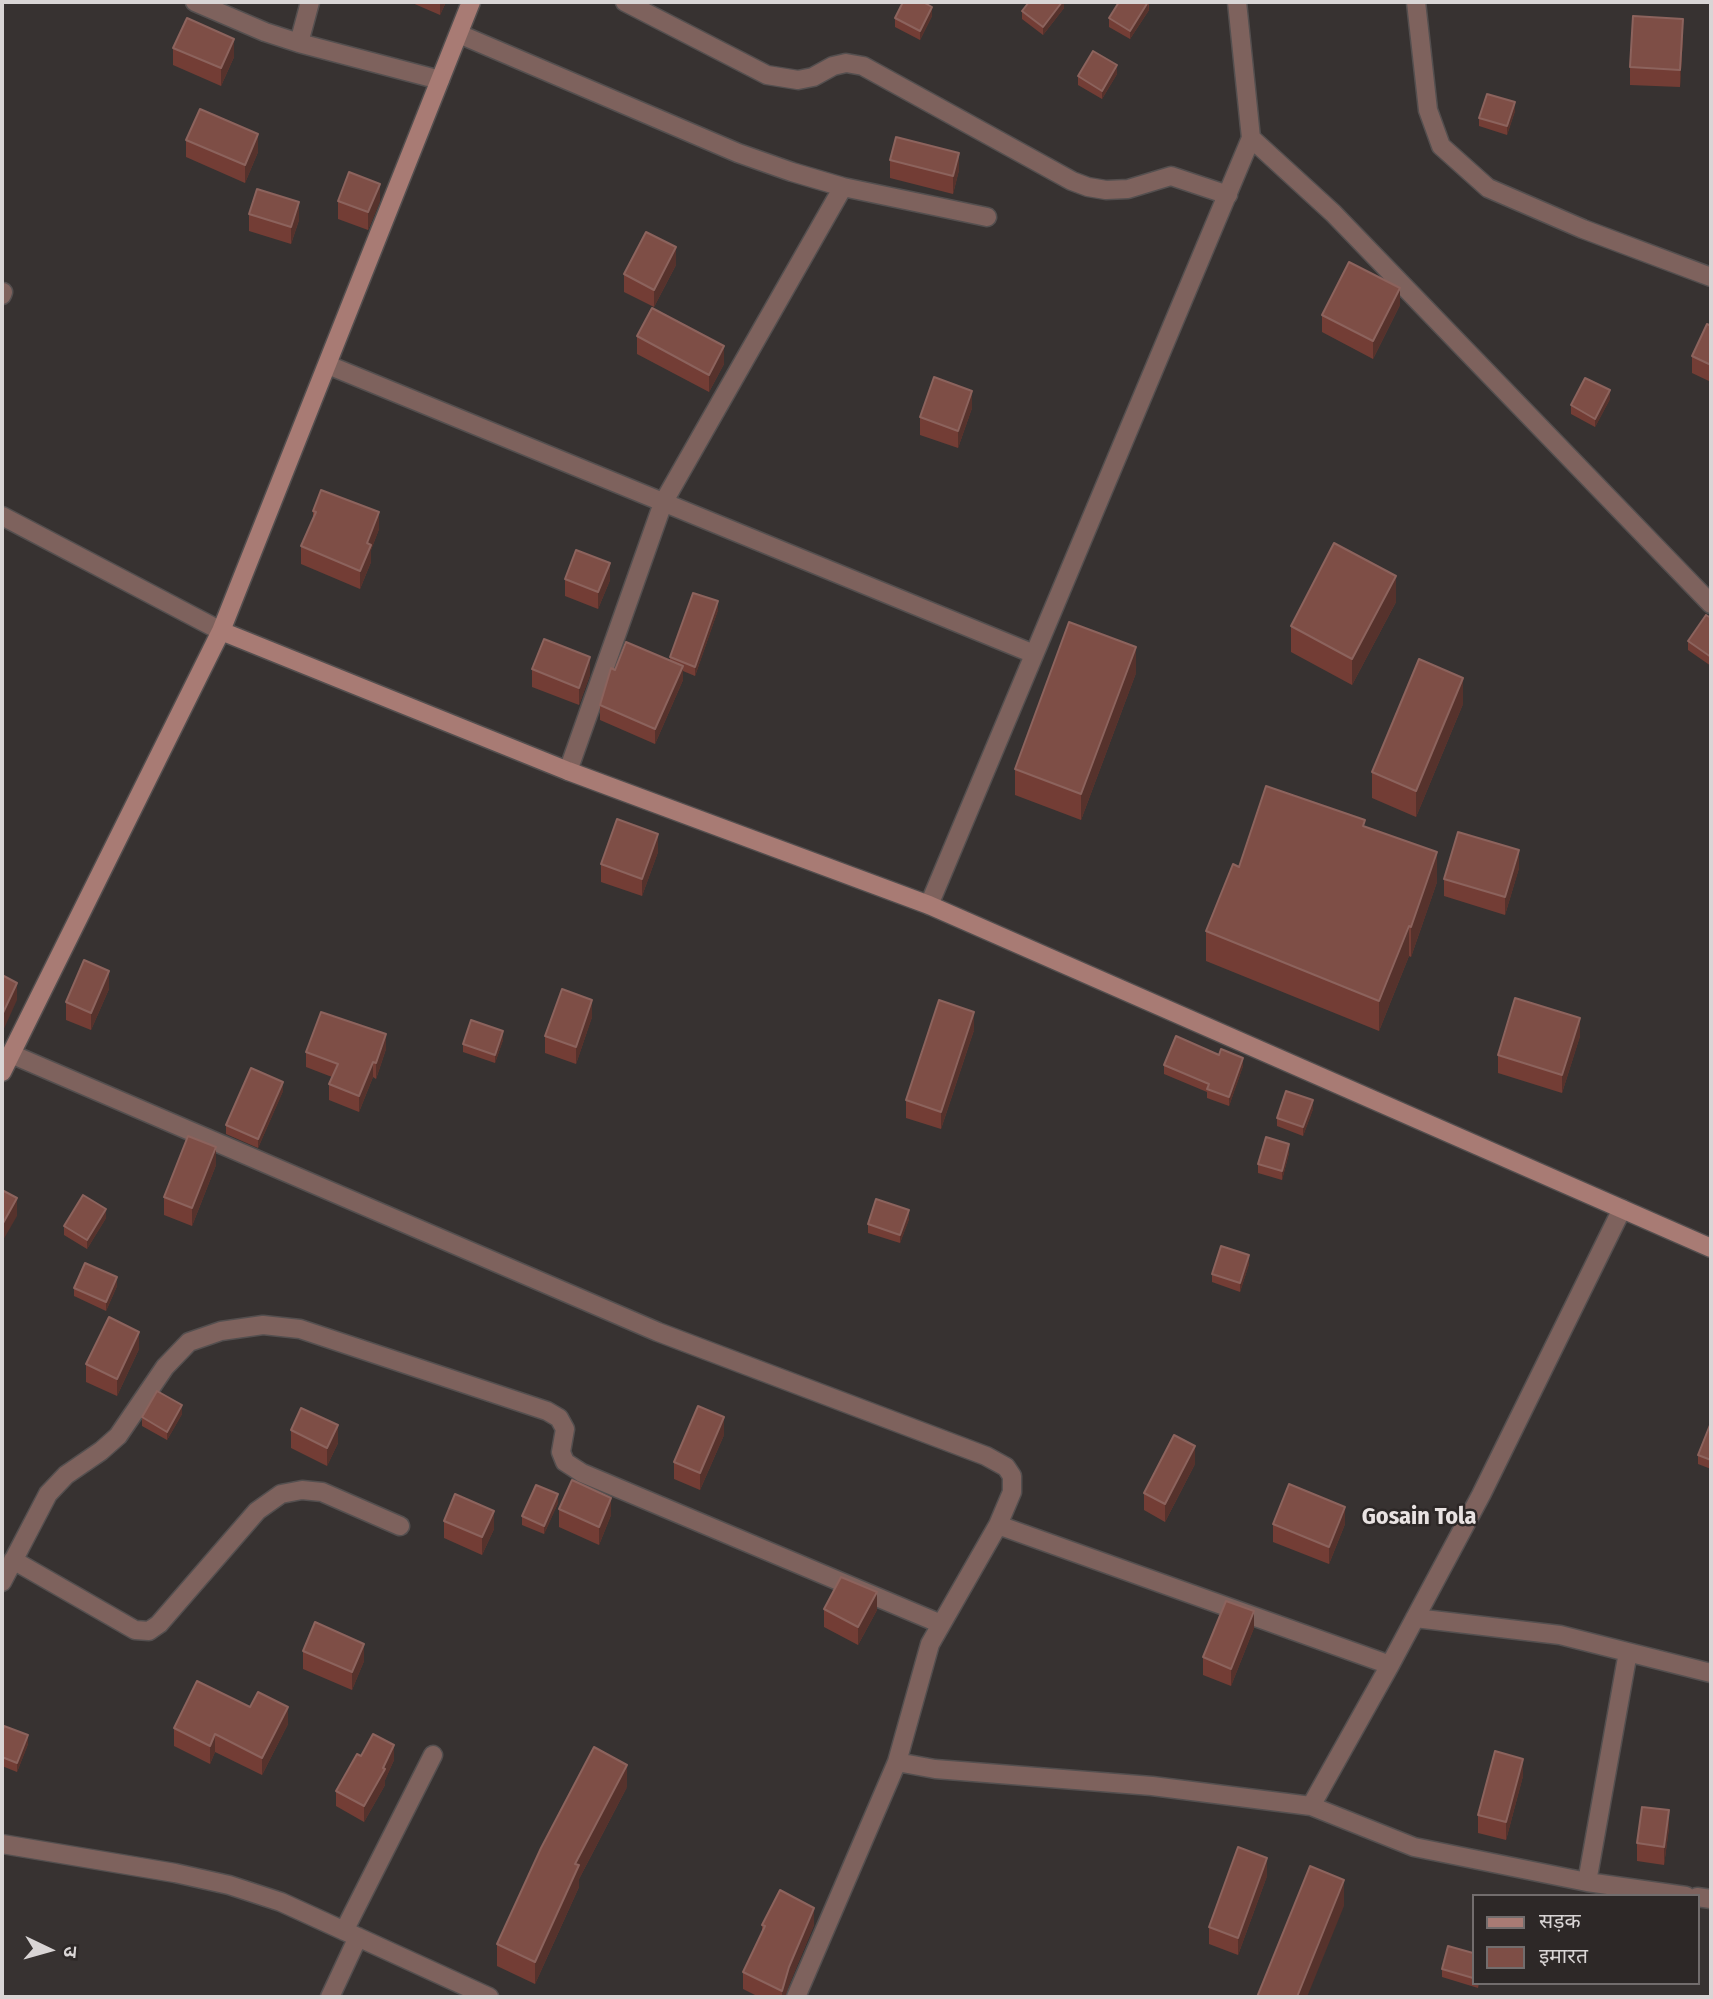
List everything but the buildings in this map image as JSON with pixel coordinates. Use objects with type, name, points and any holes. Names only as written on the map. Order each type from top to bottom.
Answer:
[{"type":"street","points":[[195,2],[265,32],[299,43],[440,80]]},
{"type":"street","points":[[299,43],[310,2]]},
{"type":"street","points":[[2,1072],[221,631],[471,2]]},
{"type":"street","points":[[625,2],[767,75],[798,80],[813,77],[833,66],[846,63],[863,66],[1087,187],[1128,189],[1171,176],[1228,195]]},
{"type":"street","points":[[929,905],[1251,138],[1237,2]]},
{"type":"street","points":[[1416,2],[1428,110],[1441,146],[1489,188],[1583,229],[1711,276]]},
{"type":"street","points":[[459,34],[738,153],[843,187],[987,217]]},
{"type":"street","points":[[1251,138],[1333,214],[1711,604]]},
{"type":"street","points":[[568,771],[663,503],[843,187]]},
{"type":"street","points":[[328,365],[1034,654]]},
{"type":"street","points":[[2,516],[221,631],[568,771],[929,905],[1711,1248]]},
{"type":"street","points":[[11,1054],[658,1332],[985,1456],[1006,1467],[1012,1476],[1012,1492],[998,1525],[930,1644],[897,1762],[796,1997]]},
{"type":"street","points":[[1311,1806],[1488,1483],[1622,1209]]},
{"type":"street","points":[[2,1582],[48,1494],[66,1475],[118,1436],[165,1367],[189,1342],[221,1331],[264,1325],[300,1329],[547,1411],[559,1418],[565,1429],[561,1452],[565,1462],[582,1474],[941,1624]]},
{"type":"street","points":[[13,1560],[135,1630],[149,1632],[159,1624],[257,1511],[281,1494],[302,1490],[323,1492],[400,1526]]},
{"type":"street","points":[[998,1525],[1390,1665]]},
{"type":"street","points":[[1415,1618],[1560,1635],[1711,1673]]},
{"type":"street","points":[[1587,1882],[1628,1652]]},
{"type":"street","points":[[330,1997],[351,1934],[433,1755]]},
{"type":"street","points":[[897,1762],[935,1769],[1152,1786],[1311,1806],[1414,1847],[1587,1882],[1672,1894]]},
{"type":"street","points":[[2,1844],[174,1872],[229,1885],[281,1902],[489,1997]]},
{"type":"district","name":"Gosain Tola","points":[[1419,1517]]}]
